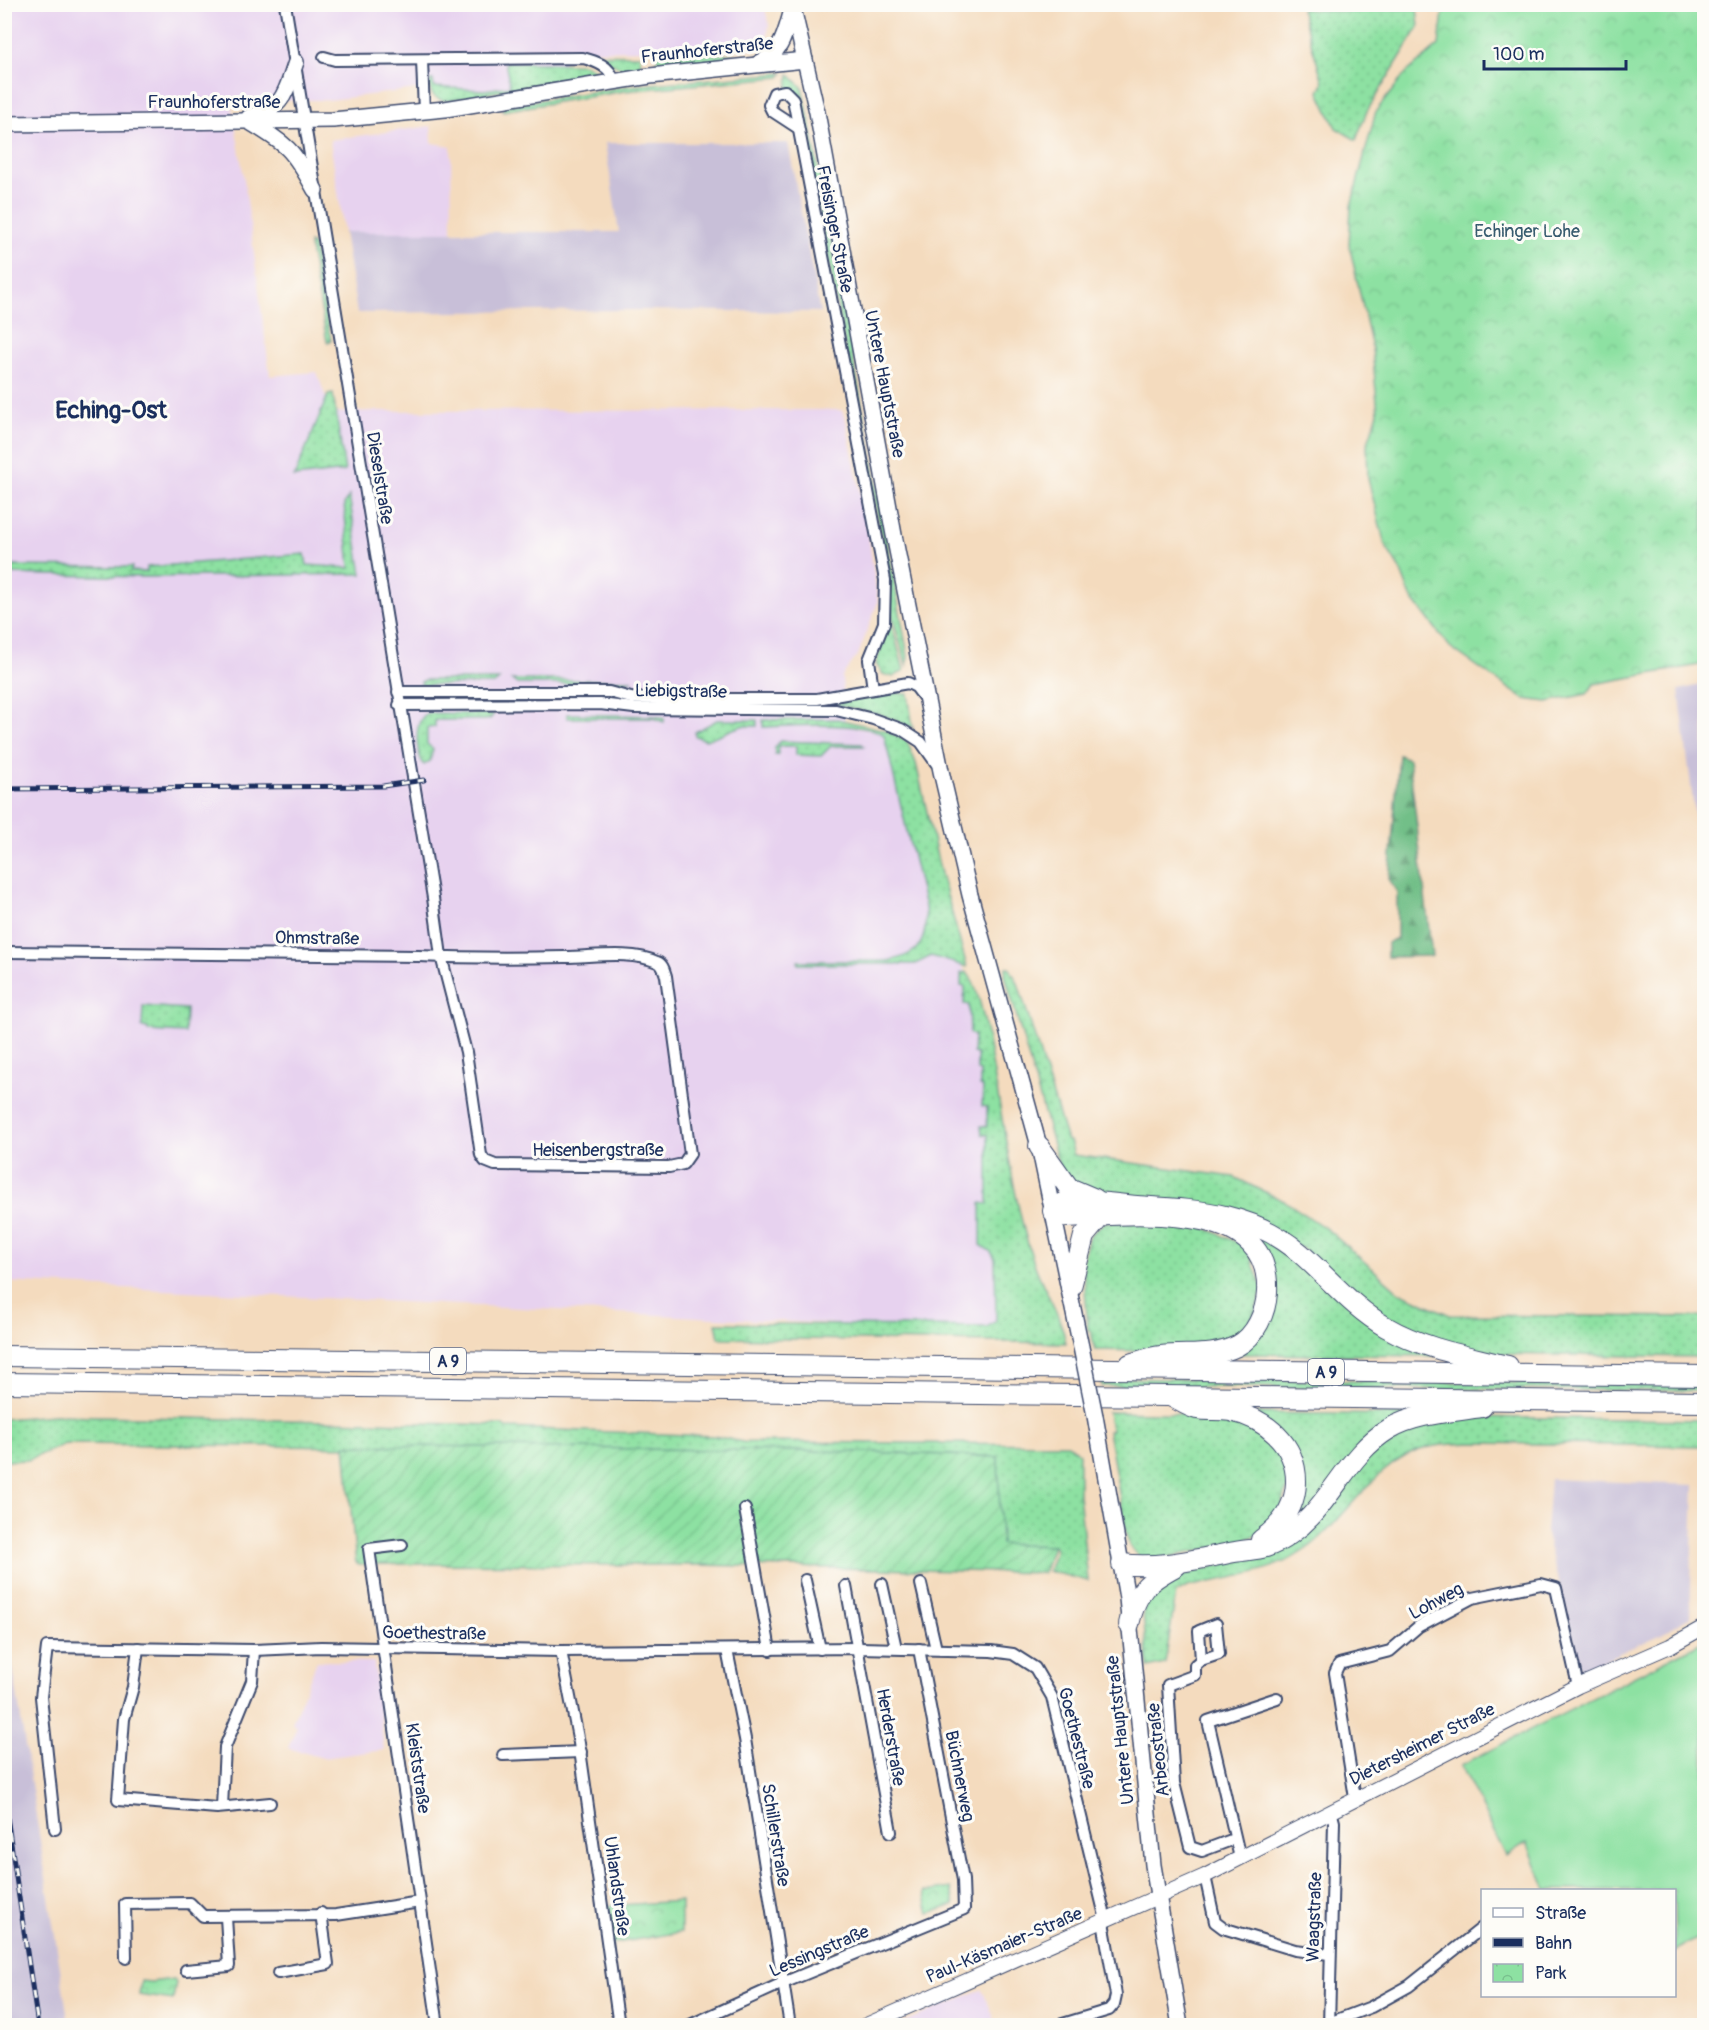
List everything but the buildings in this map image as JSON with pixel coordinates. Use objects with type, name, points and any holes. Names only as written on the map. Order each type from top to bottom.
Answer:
[{"type":"highway","points":[[1039,1146],[1069,1188],[1105,1210],[1199,1219],[1225,1227],[1243,1237],[1258,1255],[1267,1288],[1260,1321],[1239,1345],[1206,1354],[1160,1356],[1111,1370]]},
{"type":"highway","points":[[1071,1287],[1084,1236],[1105,1210]]},
{"type":"highway","points":[[1053,1211],[1068,1217],[1105,1210],[1206,1211],[1243,1219],[1287,1242],[1362,1310],[1395,1332],[1431,1347],[1542,1375]]},
{"type":"highway","name":"A 9","points":[[4,1356],[1704,1376]]},
{"type":"highway","name":"A 9","points":[[4,1383],[685,1393],[1167,1394],[1704,1402]]},
{"type":"highway","points":[[1167,1394],[1196,1409],[1227,1410],[1261,1422],[1278,1436],[1290,1454],[1296,1477],[1290,1509],[1271,1532],[1245,1550]]},
{"type":"highway","points":[[1155,1578],[1131,1578],[1123,1569],[1266,1547],[1302,1525],[1354,1459],[1374,1438],[1391,1427],[1410,1419],[1534,1399]]},
{"type":"highway","points":[[1129,1624],[1141,1590],[1155,1578],[1186,1561]]},
{"type":"main road","points":[[754,65],[777,52],[783,42],[793,6]]},
{"type":"main road","name":"Untere Hauptstraße","points":[[793,6],[941,771],[970,895],[1039,1146],[1071,1287],[1123,1569],[1158,1898],[1180,2025]]},
{"type":"main road","name":"Fraunhoferstraße","points":[[4,124],[304,122],[424,112],[613,80],[805,60]]},
{"type":"main road","points":[[231,121],[272,109],[281,102],[296,62]]},
{"type":"main road","points":[[248,122],[278,140],[296,155],[315,190]]},
{"type":"street","name":"Dieselstraße","points":[[285,4],[441,956]]},
{"type":"street","points":[[324,57],[335,60],[583,58],[602,65],[612,74],[613,80]]},
{"type":"street","points":[[422,60],[424,112]]},
{"type":"street","name":"Freisinger Straße","points":[[798,128],[885,580],[884,623],[869,660],[873,689]]},
{"type":"street","points":[[918,655],[915,671],[908,683],[916,687],[929,707]]},
{"type":"street","name":"Liebigstraße","points":[[398,692],[609,692],[631,698],[754,700],[831,698],[908,683]]},
{"type":"street","name":"Liebigstraße","points":[[399,705],[589,704],[634,708],[836,710],[873,718],[901,729],[921,742],[941,771]]},
{"type":"street","name":"Ohmstraße","points":[[4,952],[629,957]]},
{"type":"street","name":"Heisenbergstraße","points":[[441,956],[466,1052],[480,1149],[485,1161],[511,1165],[676,1166],[689,1159],[690,1142],[666,976],[659,962],[629,957]]},
{"type":"street","points":[[745,1509],[770,1650]]},
{"type":"street","name":"Kleiststraße","points":[[402,1545],[369,1549],[438,2025]]},
{"type":"street","points":[[805,1580],[820,1649]]},
{"type":"street","points":[[882,1584],[896,1648]]},
{"type":"street","points":[[921,1584],[936,1649]]},
{"type":"street","name":"Lohweg","points":[[1355,1798],[1335,1673],[1339,1664],[1390,1651],[1419,1626],[1472,1598],[1541,1584],[1556,1588],[1578,1686]]},
{"type":"street","points":[[846,1586],[859,1648]]},
{"type":"street","name":"Dietersheimer Straße","points":[[1158,1898],[1578,1686],[1670,1646],[1704,1627]]},
{"type":"street","name":"Goethestraße","points":[[55,1828],[41,1697],[47,1647],[254,1650],[385,1648],[561,1652],[896,1648],[1013,1653],[1035,1668],[1045,1680],[1052,1697],[1104,1922],[1116,1995],[1114,2004],[1109,2010],[1056,2025]]},
{"type":"street","points":[[138,1648],[133,1687],[124,1719],[118,1800],[222,1807],[270,1803]]},
{"type":"street","name":"Herderstraße","points":[[859,1648],[891,1832]]},
{"type":"street","name":"Büchnerweg","points":[[919,1649],[963,1880],[964,1909]]},
{"type":"street","points":[[222,1807],[225,1747],[252,1681],[254,1650]]},
{"type":"street","name":"Schillerstraße","points":[[727,1650],[745,1739],[790,2025]]},
{"type":"street","name":"Uhlandstraße","points":[[561,1652],[581,1752],[619,2025]]},
{"type":"street","name":"Arbeostraße","points":[[1201,1660],[1195,1665],[1195,1675],[1168,1685],[1174,1783],[1190,1847],[1202,1851],[1234,1839]]},
{"type":"street","points":[[1240,1858],[1208,1721],[1277,1698]]},
{"type":"street","points":[[503,1755],[581,1752]]},
{"type":"street","name":"Waagstraße","points":[[1329,2024],[1334,1822],[1331,1811]]},
{"type":"street","points":[[1205,1876],[1215,1922],[1223,1928],[1295,1950],[1329,1954]]},
{"type":"street","name":"Paul-Käsmaier-Straße","points":[[864,2025],[1158,1898]]},
{"type":"street","points":[[126,1958],[124,1904],[190,1903],[203,1916],[226,1917],[321,1913],[336,1915],[420,1902]]},
{"type":"street","name":"Lessingstraße","points":[[688,2025],[783,1983],[964,1909]]},
{"type":"street","points":[[278,1972],[328,1964],[321,1913]]},
{"type":"street","points":[[186,1970],[229,1966],[226,1917]]},
{"type":"street","points":[[1329,2024],[1371,2007],[1409,1986],[1481,1929]]},
{"type":"shaded area","points":[[4,5],[764,5],[769,25],[766,41],[752,49],[568,51],[557,77],[484,90],[433,87],[329,100],[231,100],[245,185],[270,376],[317,372],[331,413],[841,410],[845,416],[868,532],[878,602],[858,655],[842,676],[845,726],[881,732],[897,744],[948,927],[970,986],[990,1092],[996,1321],[987,1327],[896,1327],[5,1282]]},
{"type":"shaded area","points":[[431,126],[432,143],[451,146],[452,233],[344,232],[330,140]]},
{"type":"shaded area","points":[[605,143],[788,143],[820,312],[631,310],[357,313],[344,232],[619,232]]},
{"type":"shaded area","points":[[1704,684],[1704,817],[1695,818],[1679,690]]},
{"type":"shaded area","points":[[1550,1479],[1694,1485],[1690,1617],[1660,1635],[1581,1670],[1546,1534]]},
{"type":"shaded area","points":[[5,1608],[9,1643],[69,2025],[5,2025]]},
{"type":"shaded area","points":[[317,1661],[374,1662],[384,1750],[323,1758],[288,1748],[297,1726],[292,1723]]},
{"type":"shaded area","points":[[982,1989],[997,2025],[898,2025]]},
{"type":"green space","name":"Echinger Lohe","points":[[1444,5],[1704,5],[1704,664],[1594,684],[1587,694],[1547,702],[1524,699],[1450,647],[1411,597],[1400,569],[1385,545],[1368,479],[1367,445],[1378,413],[1372,348],[1349,244],[1351,206],[1376,111],[1406,73],[1439,45]]},
{"type":"green space","points":[[1417,8],[1419,27],[1367,111],[1356,140],[1336,128],[1319,92],[1323,82],[1301,9],[1351,12]]},
{"type":"green space","points":[[586,54],[640,55],[641,65],[636,70],[629,69]]},
{"type":"green space","points":[[657,54],[732,54],[733,58],[730,61],[662,68],[657,63]]},
{"type":"green space","points":[[505,62],[584,64],[602,73],[445,101],[437,98],[431,92],[430,80],[433,80],[434,87],[484,90],[510,86]]},
{"type":"green space","points":[[783,73],[780,77],[625,91],[502,111],[504,106],[628,86]]},
{"type":"green space","points":[[789,74],[802,87],[810,123],[908,656],[907,667],[891,612],[890,580],[797,97],[788,87]]},
{"type":"green space","points":[[309,243],[313,245],[331,341],[327,342]]},
{"type":"green space","points":[[333,394],[345,471],[294,477],[328,395]]},
{"type":"green space","points":[[349,496],[362,574],[145,577],[5,574],[5,566],[132,567],[131,571],[147,572],[147,567],[305,554],[307,565],[350,568],[344,504]]},
{"type":"green space","points":[[890,618],[904,671],[893,677],[883,674],[876,664]]},
{"type":"green space","points":[[425,680],[499,680],[494,684],[421,685],[421,682]]},
{"type":"green space","points":[[512,680],[633,680],[623,684],[517,684]]},
{"type":"green space","points":[[887,692],[908,694],[913,728],[882,715],[832,704]]},
{"type":"green space","points":[[428,713],[494,714],[490,719],[485,720],[435,720],[435,727],[427,728],[427,744],[433,749],[430,761],[424,765],[419,753],[417,738],[420,723]]},
{"type":"green space","points":[[567,714],[655,716],[664,718],[664,722],[653,718],[567,718]]},
{"type":"green space","points":[[838,719],[885,730],[907,741],[916,763],[940,870],[967,967],[931,956],[916,964],[798,964],[798,961],[887,961],[899,958],[915,950],[920,944],[925,929],[925,907],[884,735],[875,731],[845,726],[763,727],[763,720]]},
{"type":"green space","points":[[717,720],[757,720],[757,726],[741,726],[706,740],[695,736],[695,732]]},
{"type":"green space","points":[[780,741],[862,744],[864,746],[831,746],[821,756],[796,755],[796,746],[779,746],[778,755],[775,755],[775,748]]},
{"type":"green space","points":[[1399,755],[1409,759],[1432,956],[1387,957],[1387,943],[1397,938],[1397,892],[1389,880]]},
{"type":"green space","points":[[1006,967],[1009,967],[1018,983],[1067,1141],[1070,1141],[1074,1155],[1234,1177],[1286,1202],[1328,1230],[1399,1292],[1450,1315],[1704,1317],[1704,1357],[1485,1354],[1396,1327],[1302,1248],[1085,1191],[1060,1169],[1005,975]]},
{"type":"green space","points":[[966,972],[972,980],[981,1007],[1012,1175],[1027,1242],[1060,1321],[1066,1343],[719,1338],[716,1323],[987,1327],[996,1321],[995,1259],[991,1252],[981,1245],[981,1203],[988,1204],[988,1135],[982,1134],[981,1126],[987,1126],[987,1107],[982,1106],[983,1087],[980,1086],[980,1071],[977,1070],[977,1054],[973,1053],[974,1035],[970,1034],[969,1005],[964,1004],[965,987],[961,986],[961,973]]},
{"type":"green space","points":[[143,1006],[186,1009],[185,1033],[148,1031],[148,1028],[142,1027]]},
{"type":"green space","points":[[1105,1222],[1196,1224],[1246,1246],[1263,1290],[1245,1334],[1206,1352],[1095,1350],[1091,1331],[1088,1331],[1083,1260],[1089,1236]]},
{"type":"green space","points":[[1244,1225],[1436,1356],[1232,1354],[1271,1285]]},
{"type":"green space","points":[[1100,1378],[1704,1385],[1704,1391],[1102,1386]]},
{"type":"green space","points":[[1108,1412],[1202,1414],[1252,1424],[1280,1448],[1290,1478],[1280,1513],[1254,1536],[1241,1542],[1158,1559],[1138,1556],[1130,1547],[1127,1537],[1108,1431],[1111,1431]]},
{"type":"green space","points":[[1258,1413],[1409,1415],[1290,1529],[1301,1491]]},
{"type":"green space","points":[[55,1415],[502,1425],[506,1428],[714,1436],[743,1442],[1068,1444],[1079,1453],[1079,1494],[1088,1581],[1048,1571],[1056,1549],[1053,1546],[1000,1545],[997,1457],[867,1452],[65,1444],[28,1460],[5,1461],[4,1419]]},
{"type":"green space","points":[[1465,1417],[1704,1420],[1704,1446],[1471,1443],[1431,1447],[1407,1455],[1375,1479],[1320,1538],[1292,1558],[1263,1570],[1187,1587],[1176,1593],[1165,1664],[1148,1668],[1143,1611],[1149,1595],[1170,1579],[1268,1551],[1395,1430]]},
{"type":"green space","points":[[345,1445],[867,1452],[998,1457],[1001,1544],[1053,1546],[1043,1573],[698,1565],[356,1564]]},
{"type":"green space","points":[[1704,1641],[1704,1935],[1676,1950],[1676,1889],[1546,1889],[1527,1842],[1506,1856],[1461,1765]]},
{"type":"green space","points":[[951,1888],[954,1905],[929,1913],[924,1892]]},
{"type":"green space","points":[[681,1901],[681,1932],[611,1944],[605,1906]]},
{"type":"green space","points":[[173,1979],[176,1982],[173,2000],[139,1995],[141,1981]]},
{"type":"railway","points":[[4,789],[383,786],[424,780]]},
{"type":"railway","points":[[4,1796],[38,2026]]},
{"type":"district","name":"Eching-Ost","points":[[111,410]]}]
